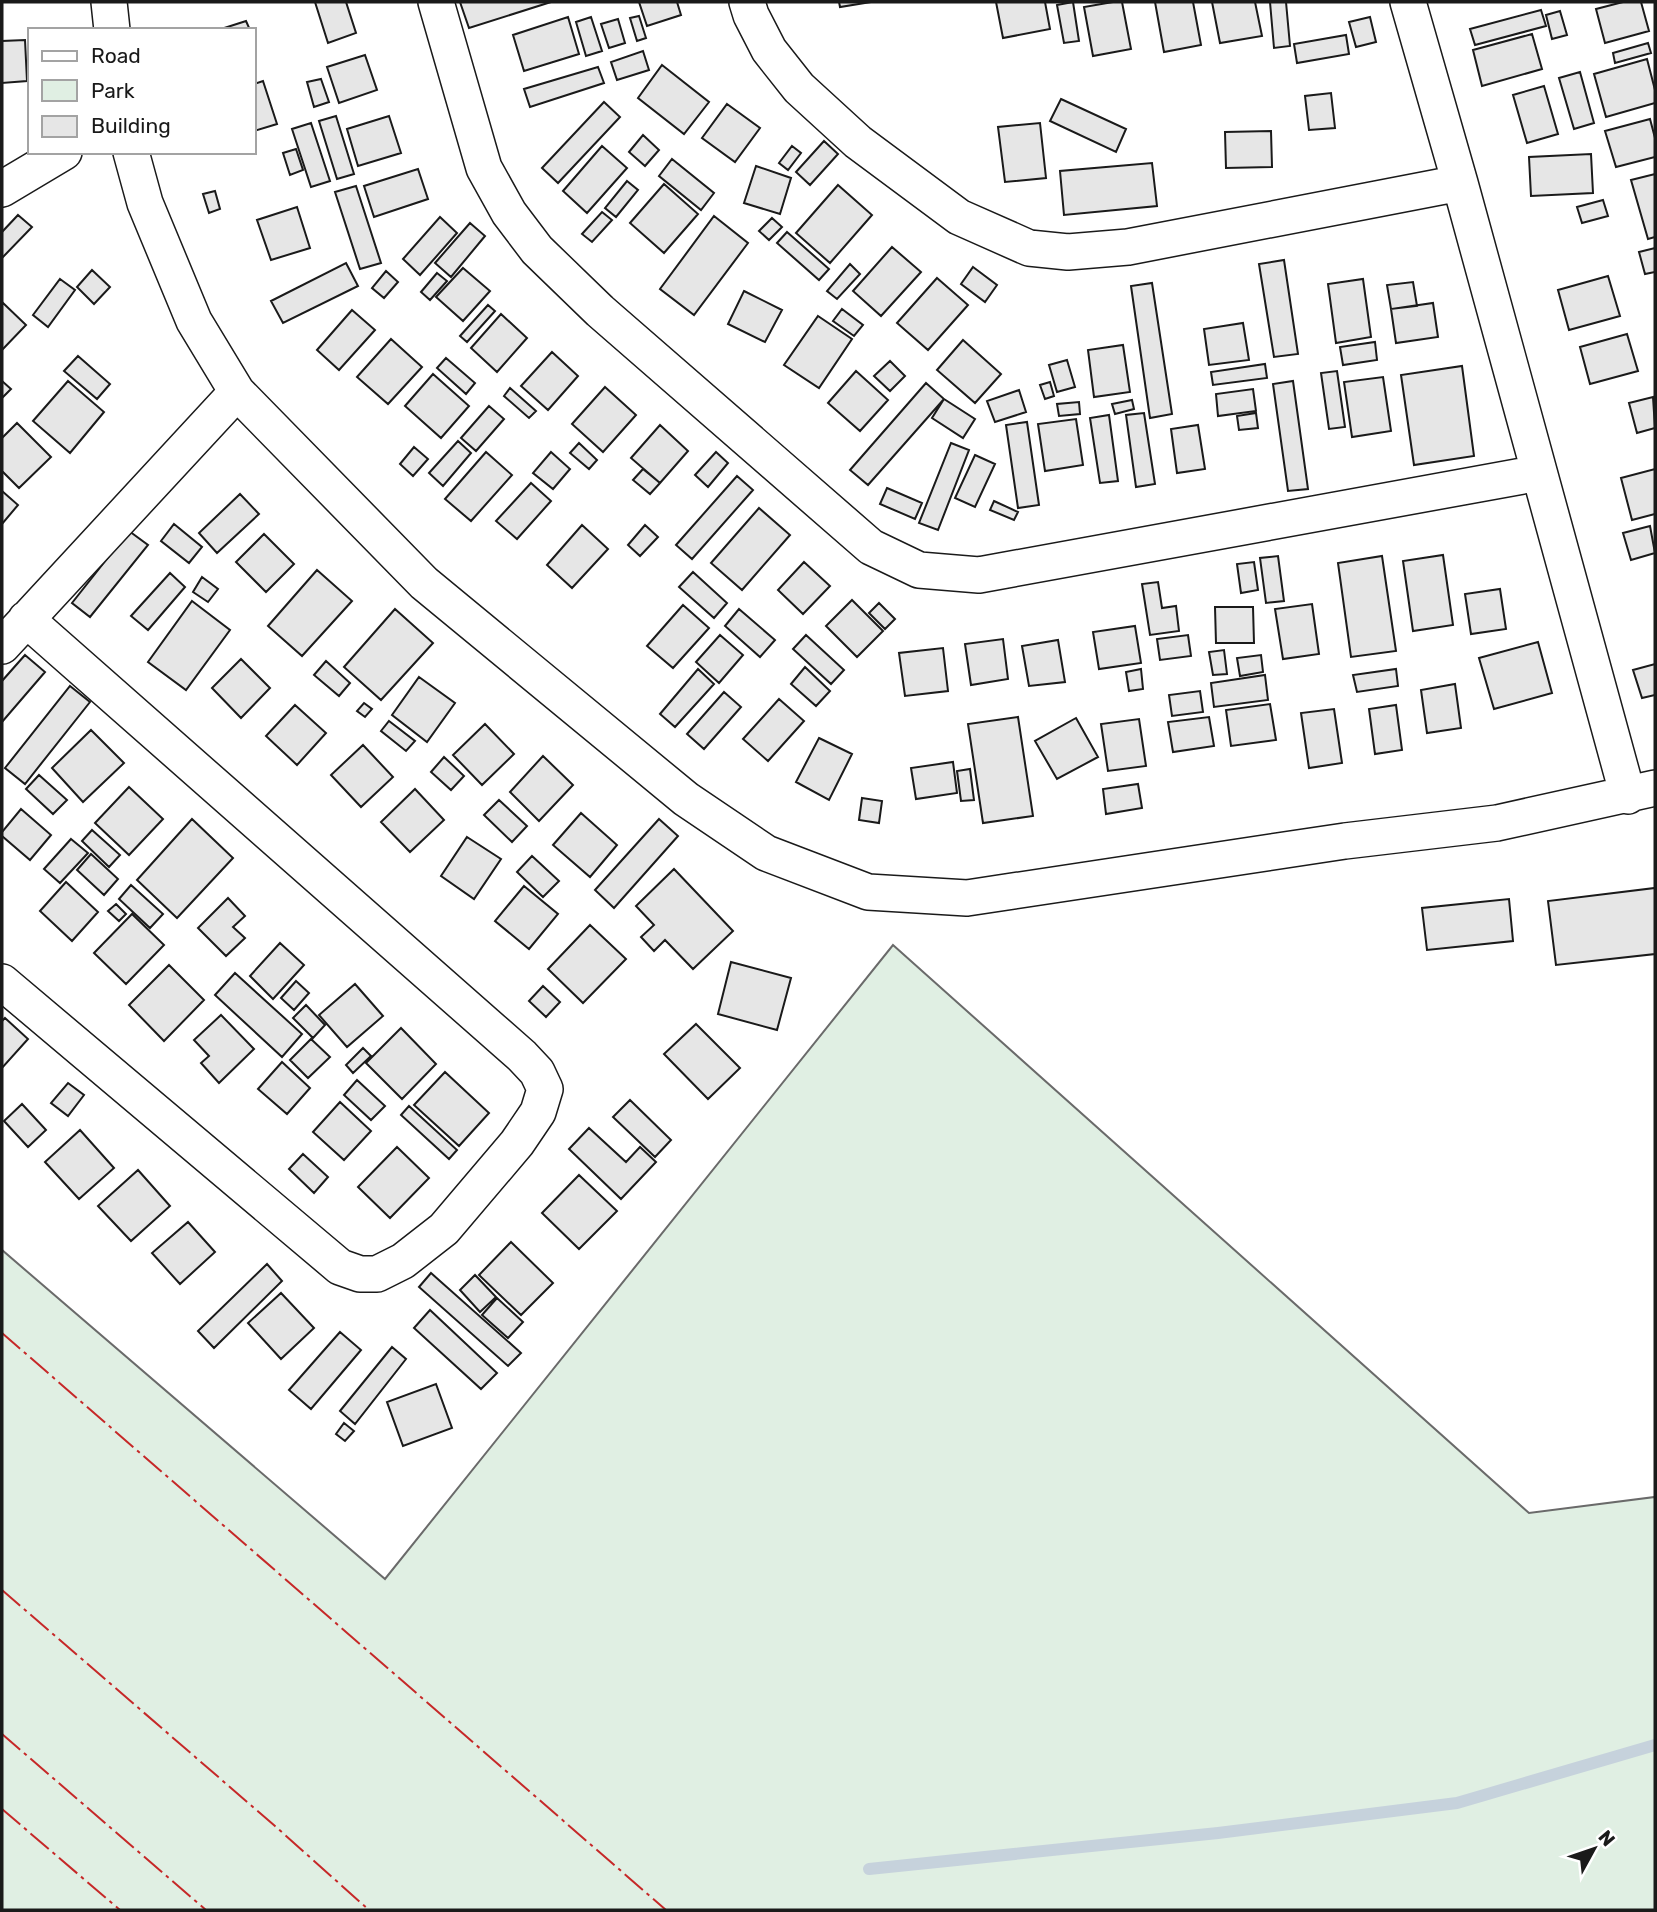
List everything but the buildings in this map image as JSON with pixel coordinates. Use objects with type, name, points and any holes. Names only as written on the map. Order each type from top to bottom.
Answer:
[{"type":"street","points":[[108,2],[112,28]]},
{"type":"street","points":[[436,2],[485,168],[509,213],[537,250],[600,311],[871,547],[919,570],[979,575],[1539,473]]},
{"type":"street","points":[[747,2],[769,50],[799,88],[858,142],[959,217],[1029,248],[1068,252],[1128,247],[1460,183]]},
{"type":"street","points":[[132,154],[145,202],[194,321],[237,392],[424,583],[686,799],[766,853],[868,892],[967,898],[1345,841],[1497,823],[1642,792],[1539,473],[1408,2]]},
{"type":"street","points":[[2,189],[61,154]]},
{"type":"street","points":[[2,646],[237,392]]},
{"type":"street","points":[[2,982],[340,1267],[360,1274],[377,1274],[403,1261],[444,1229],[517,1143],[538,1112],[545,1089],[537,1072],[522,1056],[26,619]]},
{"type":"green space","points":[[893,945],[1529,1513],[1655,1497],[1655,1910],[2,1910],[2,1250],[385,1579]]},
{"type":"waterway","points":[[869,1869],[1218,1833],[1457,1803],[1655,1745]]},
{"type":"power","points":[[2,1333],[666,1910]]},
{"type":"power","points":[[2,1590],[369,1910]]},
{"type":"power","points":[[2,1734],[206,1910]]},
{"type":"power","points":[[2,1809],[120,1910]]}]
